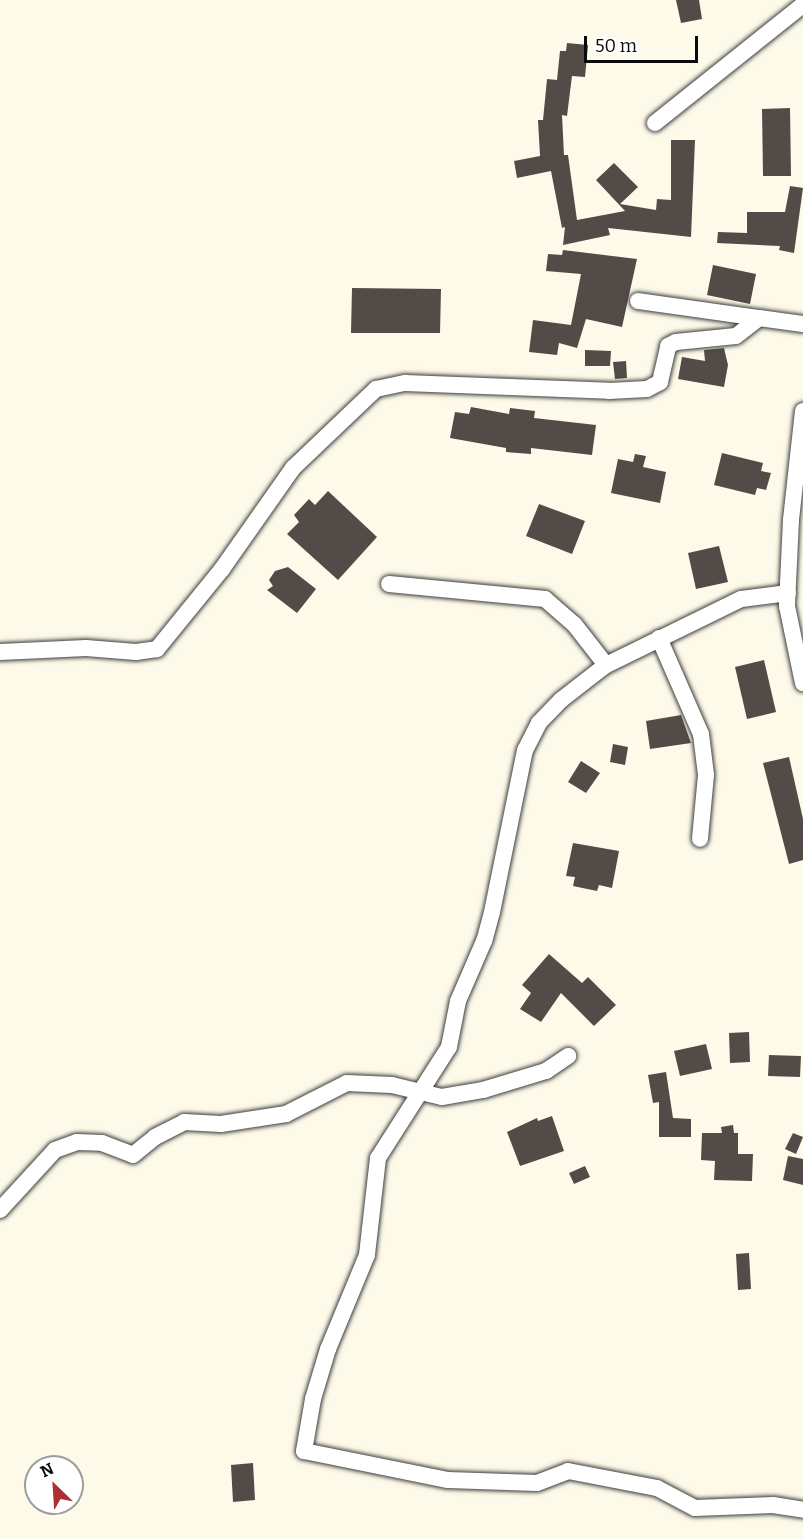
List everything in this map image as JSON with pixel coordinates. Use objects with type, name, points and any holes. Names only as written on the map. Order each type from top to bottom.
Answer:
[{"type":"street","points":[[655,123],[803,5]]},
{"type":"street","points":[[638,301],[803,324]]},
{"type":"street","points":[[0,652],[86,648],[136,652],[157,649],[222,569],[293,468],[376,389],[405,383],[609,391],[647,389],[660,382],[668,346],[736,336],[759,318]]},
{"type":"street","points":[[803,411],[791,520],[788,593],[796,620],[803,683]]},
{"type":"street","points":[[389,584],[545,599],[574,624],[606,665]]},
{"type":"street","points":[[788,593],[741,599],[606,665],[561,700],[539,723],[525,750],[484,941],[458,1001],[448,1047],[378,1158],[367,1255],[328,1349],[313,1399],[304,1451],[448,1480],[537,1483],[568,1471],[657,1488],[695,1508],[773,1505],[803,1510]]},
{"type":"street","points":[[659,638],[701,734],[706,775],[700,839]]},
{"type":"street","points":[[0,1210],[55,1150],[77,1142],[102,1143],[133,1155],[155,1137],[184,1122],[221,1124],[286,1114],[347,1083],[442,1097],[483,1090],[546,1071],[567,1056]]},
{"type":"building","points":[[676,0],[699,0],[702,19],[681,23]]},
{"type":"building","points":[[567,43],[588,45],[585,77],[572,76],[567,116],[562,115],[564,155],[568,155],[577,220],[625,211],[596,180],[614,163],[638,187],[620,204],[656,210],[657,199],[671,200],[671,140],[695,140],[691,237],[608,228],[610,235],[563,245],[565,227],[562,228],[551,171],[517,178],[514,161],[540,156],[538,120],[543,120],[547,79],[557,80],[560,51],[566,51]]},
{"type":"building","points":[[790,108],[791,176],[763,176],[762,109]]},
{"type":"building","points":[[790,186],[803,188],[794,253],[779,250],[780,246],[717,243],[718,232],[747,233],[747,212],[785,212]]},
{"type":"building","points":[[563,250],[637,259],[622,327],[586,319],[577,348],[559,343],[557,355],[529,352],[533,320],[571,325],[581,274],[546,271],[548,254],[562,255]]},
{"type":"building","points":[[713,265],[756,274],[750,304],[707,295]]},
{"type":"building","points":[[352,288],[441,289],[440,333],[351,333]]},
{"type":"building","points":[[724,348],[728,365],[724,387],[678,379],[682,357],[705,361],[704,350]]},
{"type":"building","points":[[585,350],[611,351],[610,366],[585,366]]},
{"type":"building","points":[[626,361],[627,378],[615,379],[613,362]]},
{"type":"building","points":[[471,407],[509,414],[510,408],[535,411],[534,418],[596,425],[592,455],[531,448],[531,454],[506,452],[506,448],[450,438],[455,412],[469,414]]},
{"type":"building","points":[[722,453],[763,463],[761,471],[771,473],[766,490],[757,488],[755,495],[714,485]]},
{"type":"building","points":[[635,454],[646,456],[643,467],[666,472],[660,503],[611,493],[618,459],[633,462]]},
{"type":"building","points":[[328,491],[377,537],[338,580],[287,534],[299,522],[294,515],[309,499],[315,505]]},
{"type":"building","points":[[539,504],[585,521],[572,554],[526,536]]},
{"type":"building","points":[[719,546],[728,582],[696,589],[688,553]]},
{"type":"building","points":[[288,567],[316,589],[297,613],[267,590],[273,586],[269,580],[275,571]]},
{"type":"building","points":[[764,660],[776,712],[747,719],[735,667]]},
{"type":"building","points":[[681,715],[691,743],[650,749],[646,721]]},
{"type":"building","points":[[613,744],[628,747],[625,765],[610,762]]},
{"type":"building","points":[[789,757],[803,819],[803,860],[789,864],[763,763]]},
{"type":"building","points":[[581,761],[600,773],[586,793],[568,782]]},
{"type":"building","points":[[573,843],[619,851],[612,888],[599,885],[597,891],[573,886],[575,877],[566,876]]},
{"type":"building","points":[[549,954],[582,983],[588,977],[616,1005],[594,1026],[561,993],[541,1022],[520,1009],[531,993],[522,985]]},
{"type":"building","points":[[749,1032],[750,1062],[730,1063],[729,1033]]},
{"type":"building","points":[[706,1044],[712,1069],[680,1076],[674,1051]]},
{"type":"building","points":[[769,1055],[801,1056],[800,1077],[768,1076]]},
{"type":"building","points":[[666,1072],[673,1118],[691,1119],[691,1137],[659,1137],[659,1102],[653,1103],[648,1075]]},
{"type":"building","points":[[552,1116],[564,1151],[520,1166],[507,1132],[537,1118],[538,1121]]},
{"type":"building","points":[[733,1125],[734,1133],[738,1133],[738,1154],[753,1154],[752,1181],[714,1180],[715,1161],[701,1160],[702,1133],[722,1133],[721,1127]]},
{"type":"building","points":[[793,1133],[803,1137],[796,1154],[785,1149]]},
{"type":"building","points":[[788,1156],[803,1159],[803,1185],[783,1180]]},
{"type":"building","points":[[585,1166],[590,1177],[574,1184],[569,1173]]},
{"type":"building","points":[[749,1253],[751,1289],[738,1290],[736,1254]]},
{"type":"building","points":[[253,1463],[255,1500],[233,1502],[231,1465]]}]
